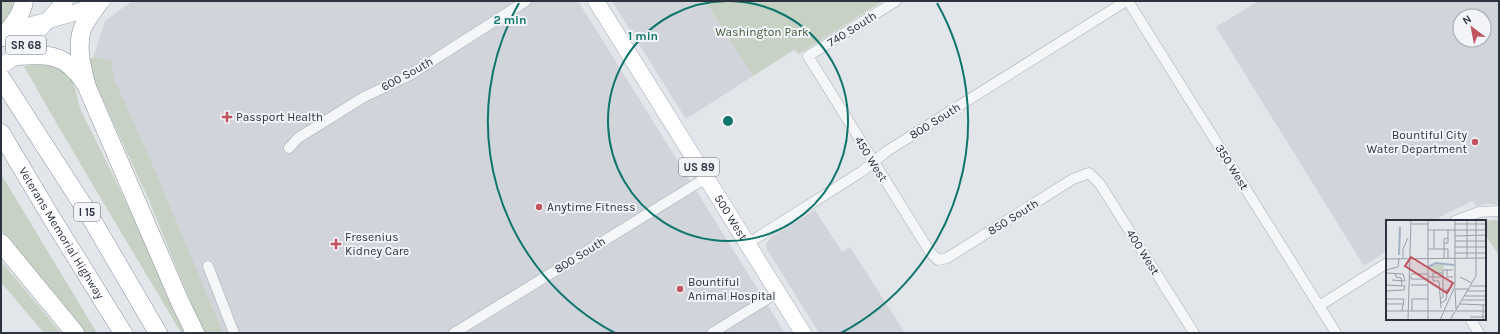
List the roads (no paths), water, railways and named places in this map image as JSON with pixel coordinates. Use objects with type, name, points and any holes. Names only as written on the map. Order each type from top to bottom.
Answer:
[{"type":"highway","points":[[2,38],[18,18],[24,1]]},
{"type":"highway","points":[[100,2],[84,24],[81,35],[82,59],[88,86],[180,302],[195,333]]},
{"type":"highway","points":[[16,56],[54,56],[62,59],[74,68],[88,86]]},
{"type":"highway","name":"I 15","points":[[1,78],[88,213],[158,333]]},
{"type":"highway","name":"Veterans Memorial Highway","points":[[1,134],[123,333]]},
{"type":"highway","points":[[1,243],[76,333]]},
{"type":"main road","name":"SR 68","points":[[1,66],[16,56],[65,1]]},
{"type":"main road","name":"500 West","points":[[596,1],[802,333]]},
{"type":"main road","name":"SR 68","points":[[2,38],[16,30],[100,2]]},
{"type":"street","name":"600 South","points":[[289,148],[298,138],[364,97],[410,75],[526,1]]},
{"type":"street","name":"740 South","points":[[808,56],[896,1]]},
{"type":"street","name":"800 South","points":[[747,244],[861,172],[887,151],[1127,1]]},
{"type":"street","name":"350 West","points":[[1127,1],[1336,333]]},
{"type":"street","name":"450 West","points":[[808,56],[926,248],[938,260]]},
{"type":"street","name":"850 South","points":[[938,260],[951,256],[1073,179],[1089,173]]},
{"type":"street","name":"400 West","points":[[1089,173],[1100,184],[1194,333]]},
{"type":"street","name":"800 South","points":[[454,333],[706,178]]},
{"type":"street","points":[[1458,220],[1479,212],[1499,212]]},
{"type":"street","points":[[1319,306],[1386,264]]},
{"type":"street","points":[[208,266],[234,333]]},
{"type":"street","points":[[712,333],[777,293]]},
{"type":"street","points":[[1471,320],[1479,333]]},
{"type":"place","name":"Passport Health","points":[[227,117]]},
{"type":"place","name":"Bountiful City Water Department","points":[[1475,142]]},
{"type":"place","name":"Anytime Fitness","points":[[539,207]]},
{"type":"place","name":"Fresenius Kidney Care","points":[[336,244]]},
{"type":"place","name":"Bountiful Animal Hospital","points":[[680,289]]},
{"type":"park label","name":"Washington Park","points":[[762,32]]}]
